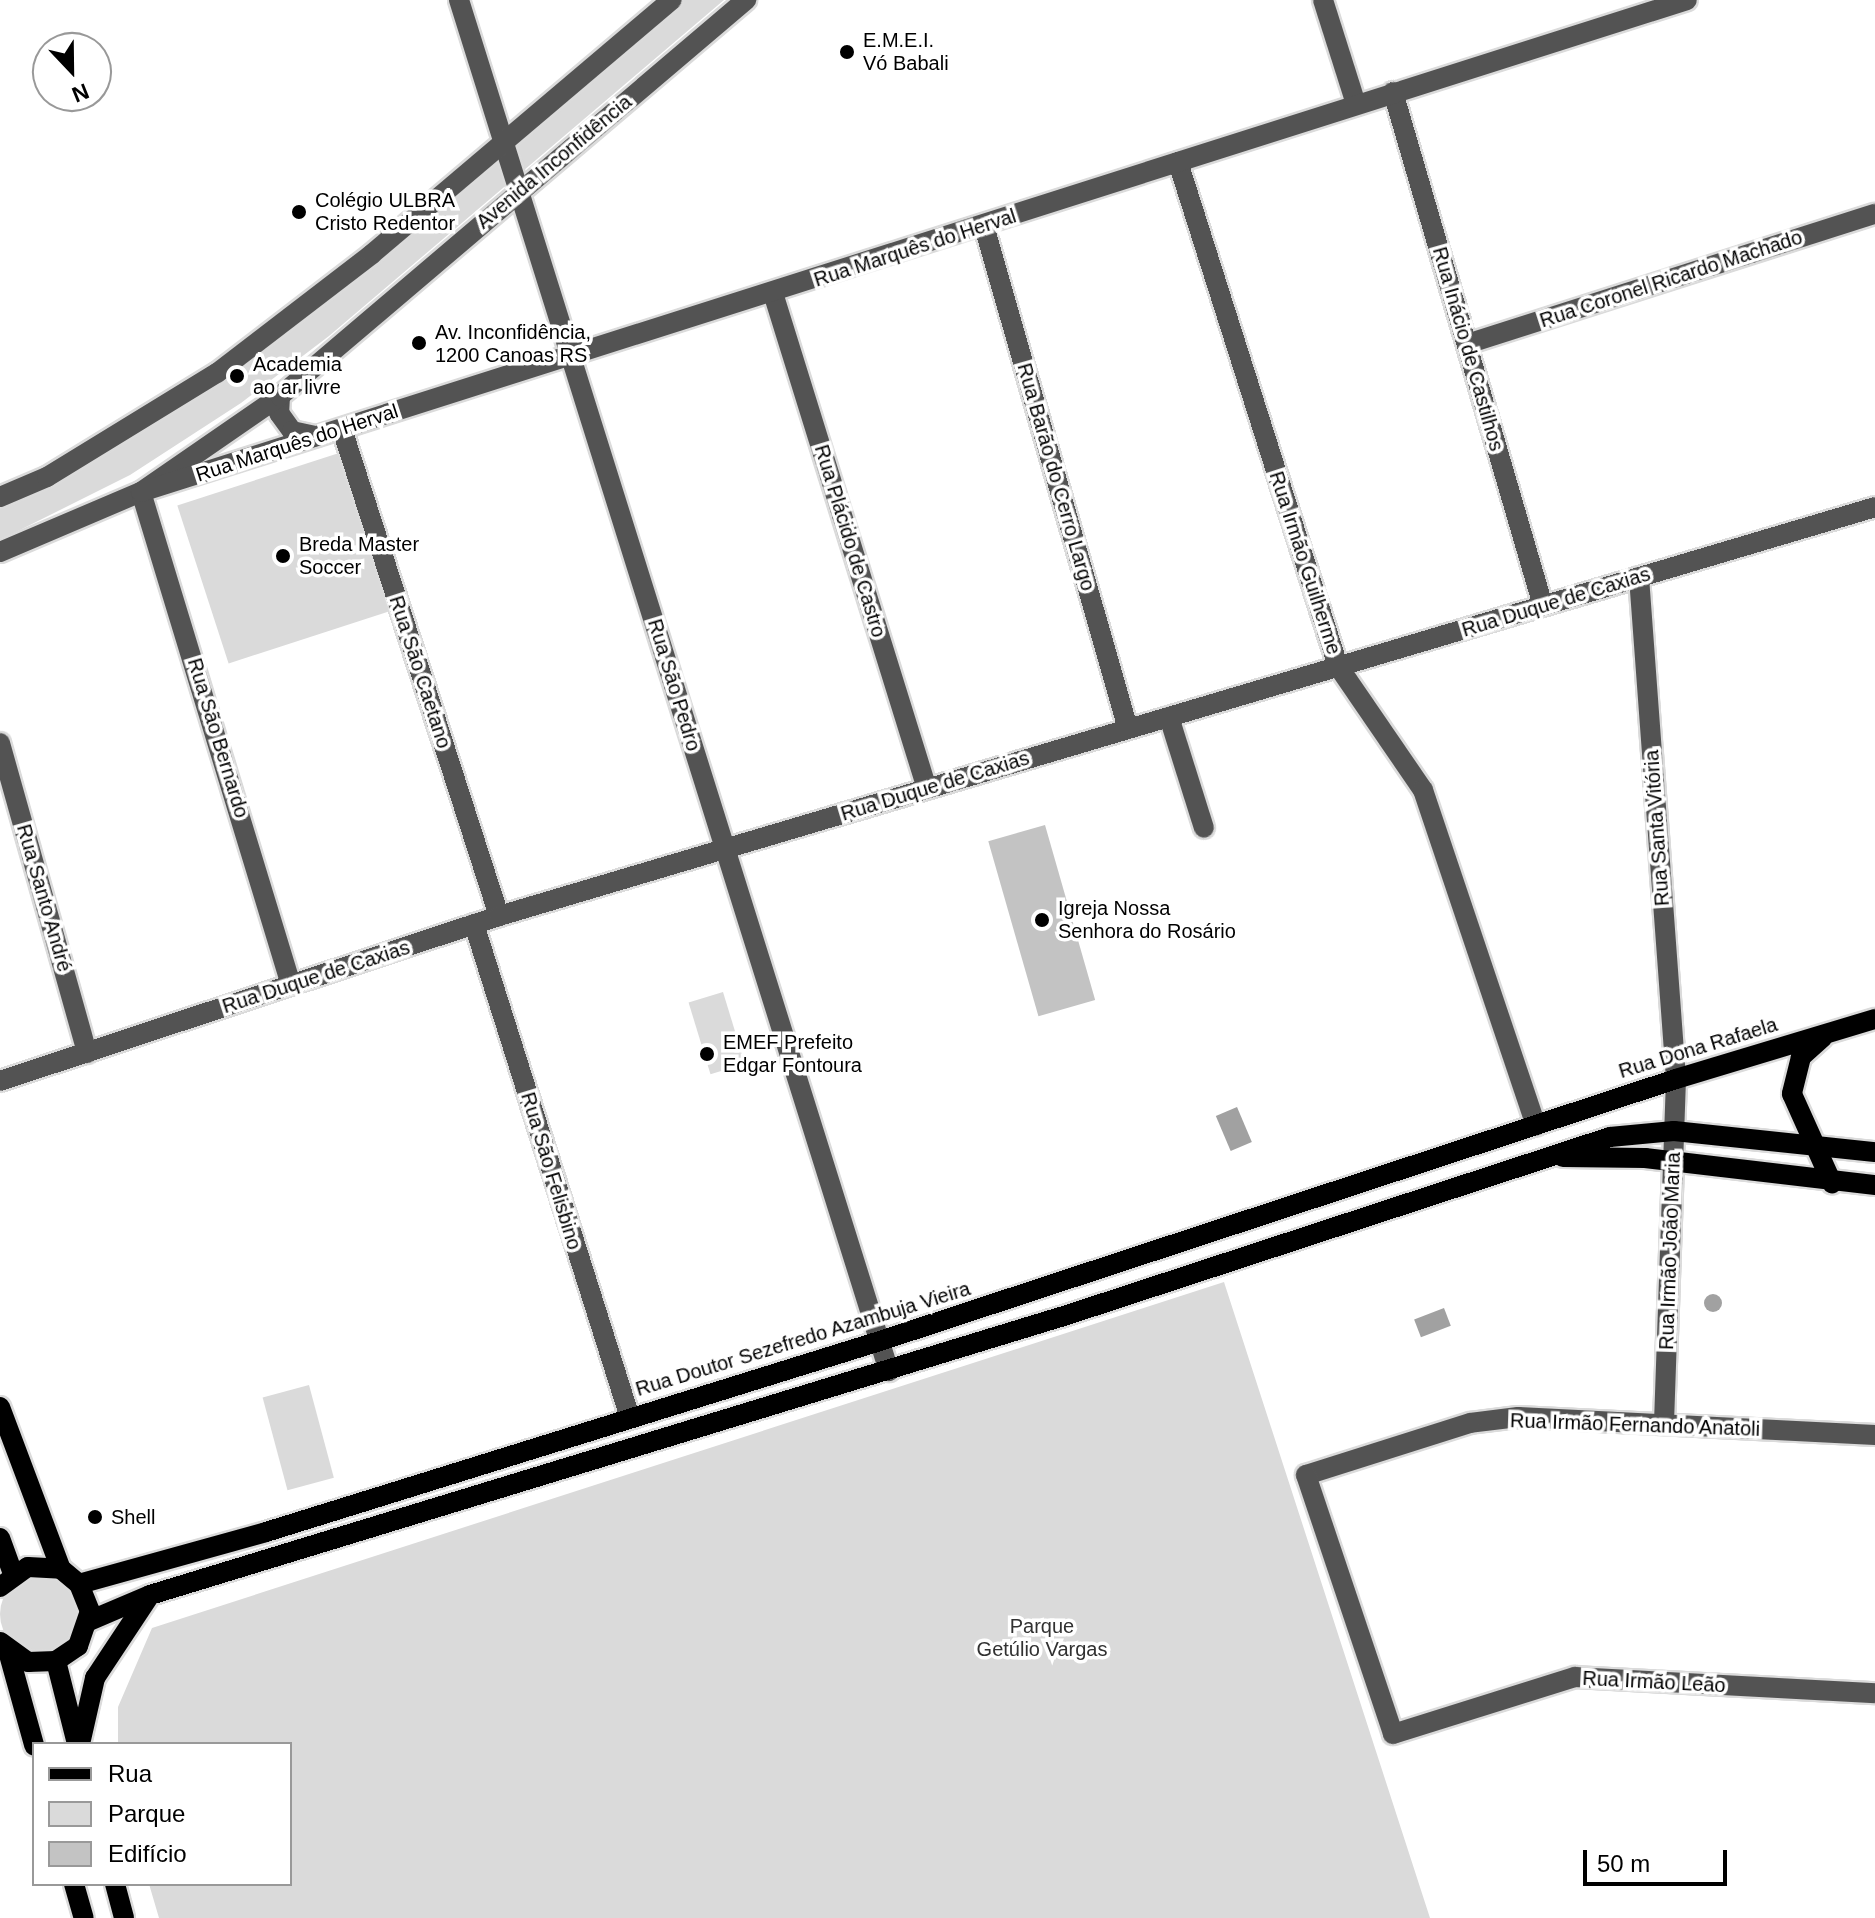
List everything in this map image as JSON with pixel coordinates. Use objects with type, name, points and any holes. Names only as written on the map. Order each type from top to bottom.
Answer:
[{"type":"main road","name":"Rua Dona Rafaela","points":[[1536,1126],[1676,1079],[1875,1019]]},
{"type":"main road","points":[[1830,1033],[1801,1057],[1794,1075],[1797,1112],[1832,1183]]},
{"type":"main road","name":"Rua Doutor Sezefredo Azambuja Vieira","points":[[79,1584],[266,1532],[880,1341],[1536,1126]]},
{"type":"main road","points":[[89,1621],[150,1595],[889,1371],[1539,1157],[1645,1130],[1875,1152]]},
{"type":"main road","points":[[1539,1157],[1673,1161],[1832,1183],[1875,1185]]},
{"type":"main road","points":[[0,1407],[61,1569]]},
{"type":"main road","points":[[0,1538],[6,1580],[45,1565],[61,1569],[79,1584],[88,1602],[89,1621],[78,1646],[56,1661],[28,1662],[3,1647]]},
{"type":"main road","points":[[79,1742],[95,1678],[150,1595]]},
{"type":"main road","points":[[3,1647],[33,1742]]},
{"type":"main road","points":[[56,1661],[77,1742]]},
{"type":"main road","points":[[75,1886],[84,1918]]},
{"type":"main road","points":[[116,1886],[124,1918]]},
{"type":"street","name":"Rua São Pedro","points":[[459,0],[889,1371]]},
{"type":"street","points":[[0,497],[47,477],[217,373],[504,145],[672,0]]},
{"type":"street","name":"Avenida Inconfidência","points":[[0,552],[141,492],[280,396],[746,0]]},
{"type":"street","points":[[1323,0],[1356,104]]},
{"type":"street","name":"Rua Marquês do Herval","points":[[141,492],[1687,0]]},
{"type":"street","name":"Rua Inácio de Castilhos","points":[[1393,92],[1543,606]]},
{"type":"street","name":"Rua Irmão Guilherme","points":[[1178,162],[1338,666],[1423,790],[1536,1126]]},
{"type":"street","name":"Rua Coronel Ricardo Machado","points":[[1467,344],[1875,214]]},
{"type":"street","name":"Rua Barão do Cerro Largo","points":[[984,226],[1128,729]]},
{"type":"street","name":"Rua Plácido de Castro","points":[[773,293],[927,789]]},
{"type":"street","points":[[280,396],[279,413],[292,431],[316,436]]},
{"type":"street","name":"Rua São Caetano","points":[[342,429],[499,916]]},
{"type":"street","name":"Rua São Bernardo","points":[[141,492],[291,985]]},
{"type":"street","name":"Rua Duque de Caxias","points":[[0,1081],[499,916],[1875,507]]},
{"type":"street","name":"Rua Santa Vitória","points":[[1639,577],[1676,1079]]},
{"type":"street","points":[[1169,717],[1204,828]]},
{"type":"street","name":"Rua Santo André","points":[[0,743],[87,1053]]},
{"type":"street","name":"Rua São Felisbino","points":[[474,924],[630,1418]]},
{"type":"street","name":"Rua Irmão João Maria","points":[[1664,1424],[1676,1079]]},
{"type":"street","name":"Rua Irmão Fernando Anatoli","points":[[1393,1734],[1306,1475],[1470,1423],[1518,1417],[1875,1435]]},
{"type":"street","name":"Rua Irmão Leão","points":[[1393,1734],[1575,1677],[1875,1693]]},
{"type":"green space","points":[[682,0],[724,0],[329,336],[241,403],[130,475],[0,540],[0,507],[33,494],[114,447],[614,60]]},
{"type":"green space","name":"Breda Master Soccer","points":[[339,453],[390,611],[229,663],[177,506]]},
{"type":"green space","points":[[723,992],[745,1064],[711,1074],[689,1003]]},
{"type":"green space","name":"Parque Getúlio Vargas","points":[[1224,1282],[1430,1918],[159,1918],[150,1886],[292,1886],[292,1742],[118,1742],[118,1707],[152,1628]]},
{"type":"green space","points":[[309,1385],[334,1478],[287,1490],[263,1397]]},
{"type":"green space","points":[[32,1574],[48,1574],[69,1585],[80,1606],[80,1622],[69,1643],[48,1654],[32,1654],[18,1648],[6,1636],[0,1622],[0,1606],[6,1592],[18,1580]]},
{"type":"shaded area","points":[[1237,1107],[1252,1142],[1231,1151],[1216,1116]]},
{"type":"shaded area","points":[[1713,1294],[1722,1303],[1713,1312],[1704,1303]]},
{"type":"shaded area","points":[[1444,1308],[1451,1326],[1421,1337],[1414,1319]]},
{"type":"building","name":"Igreja Nossa Senhora do Rosário","points":[[1045,825],[1095,1000],[1038,1016],[988,841]]},
{"type":"place","name":"E.M.E.I. Vó Babali","points":[[847,52]]},
{"type":"place","name":"Colégio ULBRA Cristo Redentor","points":[[299,212]]},
{"type":"place","name":"Av. Inconfidência, 1200 Canoas RS","points":[[419,343]]},
{"type":"place","name":"Academia ao ar livre","points":[[237,376]]},
{"type":"place","name":"Breda Master Soccer","points":[[283,556]]},
{"type":"place","name":"Igreja Nossa Senhora do Rosário","points":[[1042,920]]},
{"type":"place","name":"EMEF Prefeito Edgar Fontoura","points":[[707,1054]]},
{"type":"place","name":"Shell","points":[[95,1517]]}]
